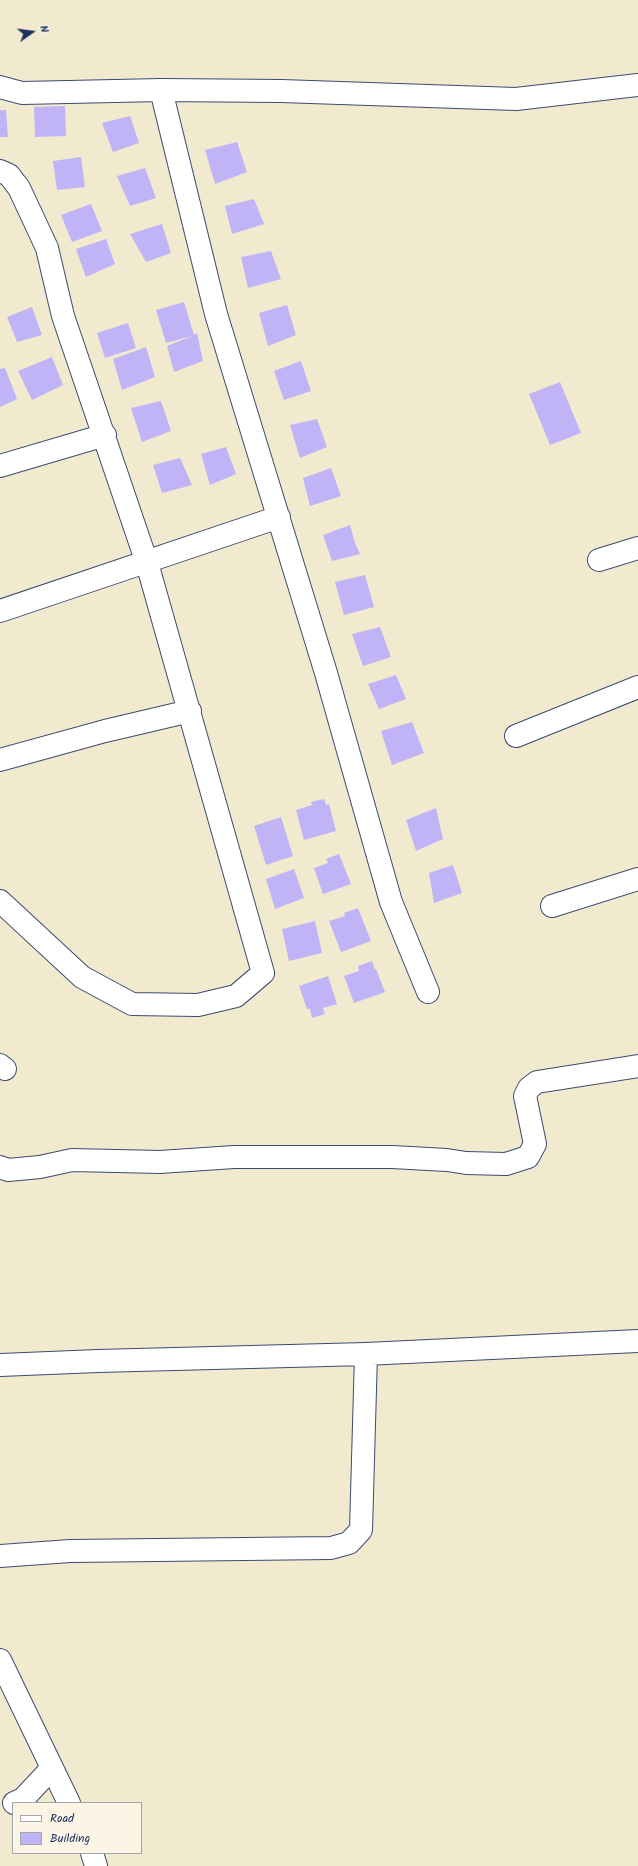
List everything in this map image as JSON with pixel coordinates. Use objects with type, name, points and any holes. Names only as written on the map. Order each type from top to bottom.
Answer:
[{"type":"street","points":[[0,87],[22,93],[161,90],[282,91],[516,99],[638,85]]},
{"type":"street","points":[[161,90],[216,314],[326,673],[391,902],[428,992]]},
{"type":"street","points":[[0,171],[9,175],[19,188],[47,248],[63,316],[105,435],[147,563],[263,973],[236,996],[198,1005],[132,1004],[82,977],[0,901]]},
{"type":"street","points":[[0,466],[105,435]]},
{"type":"street","points":[[0,611],[147,563],[279,517]]},
{"type":"street","points":[[599,560],[638,548]]},
{"type":"street","points":[[516,736],[638,687]]},
{"type":"street","points":[[0,760],[105,731],[190,711]]},
{"type":"street","points":[[552,906],[638,879]]},
{"type":"street","points":[[0,1168],[8,1170],[40,1167],[72,1160],[160,1162],[241,1157],[392,1157],[448,1160],[466,1164],[506,1164],[528,1157],[535,1144],[525,1096],[529,1088],[537,1082],[638,1066]]},
{"type":"street","points":[[0,1366],[98,1361],[366,1354],[638,1341]]},
{"type":"street","points":[[0,1556],[70,1551],[332,1548],[349,1543],[361,1530],[366,1354]]},
{"type":"street","points":[[0,1660],[69,1802]]},
{"type":"street","points":[[16,1802],[23,1799],[52,1768]]},
{"type":"street","points":[[0,1810],[12,1804]]},
{"type":"street","points":[[92,1854],[96,1866]]},
{"type":"building","points":[[65,106],[66,136],[35,137],[34,107]]},
{"type":"building","points":[[0,110],[6,110],[8,137],[0,137]]},
{"type":"building","points":[[130,116],[139,143],[113,152],[102,123]]},
{"type":"building","points":[[237,142],[247,172],[215,184],[205,150]]},
{"type":"building","points":[[81,157],[85,187],[57,190],[53,161]]},
{"type":"building","points":[[145,168],[156,198],[130,206],[117,176]]},
{"type":"building","points":[[254,199],[264,224],[232,234],[225,206]]},
{"type":"building","points":[[91,204],[102,231],[72,242],[61,215]]},
{"type":"building","points":[[162,224],[171,253],[146,262],[130,234]]},
{"type":"building","points":[[106,239],[115,264],[86,277],[76,249]]},
{"type":"building","points":[[271,251],[281,279],[248,288],[241,257]]},
{"type":"building","points":[[184,302],[194,335],[197,333],[203,361],[174,372],[167,346],[192,336],[166,343],[156,310]]},
{"type":"building","points":[[287,305],[296,335],[268,346],[259,313]]},
{"type":"building","points":[[32,307],[42,335],[17,342],[7,317]]},
{"type":"building","points":[[128,323],[136,348],[105,358],[97,333]]},
{"type":"building","points":[[146,347],[155,377],[122,390],[113,359]]},
{"type":"building","points":[[52,357],[63,385],[32,400],[18,371]]},
{"type":"building","points":[[301,361],[311,391],[284,400],[274,371]]},
{"type":"building","points":[[5,368],[17,399],[0,407],[0,369]]},
{"type":"building","points":[[560,382],[581,433],[550,445],[529,394]]},
{"type":"building","points":[[161,401],[171,431],[142,442],[131,408]]},
{"type":"building","points":[[317,419],[327,447],[300,458],[290,425]]},
{"type":"building","points":[[226,447],[236,474],[210,485],[201,454]]},
{"type":"building","points":[[180,458],[192,485],[162,493],[153,465]]},
{"type":"building","points":[[331,468],[341,496],[310,506],[303,478]]},
{"type":"building","points":[[350,525],[360,554],[332,561],[323,535]]},
{"type":"building","points":[[365,575],[374,607],[344,615],[335,582]]},
{"type":"building","points":[[380,627],[391,657],[363,666],[352,634]]},
{"type":"building","points":[[396,675],[406,699],[379,709],[368,684]]},
{"type":"building","points":[[412,722],[424,753],[392,765],[381,731]]},
{"type":"building","points":[[324,799],[326,805],[329,804],[336,831],[304,840],[296,810],[312,805],[311,802]]},
{"type":"building","points":[[436,808],[443,839],[416,851],[406,820]]},
{"type":"building","points":[[281,817],[293,856],[266,865],[254,826]]},
{"type":"building","points":[[339,854],[351,884],[323,894],[314,868],[328,863],[326,859]]},
{"type":"building","points":[[453,865],[462,893],[434,903],[429,873]]},
{"type":"building","points":[[294,869],[304,898],[275,909],[266,879]]},
{"type":"building","points":[[358,908],[371,941],[341,952],[329,921],[345,916],[344,913]]},
{"type":"building","points":[[315,921],[322,953],[289,961],[282,929]]},
{"type":"building","points":[[372,961],[385,992],[354,1003],[344,976],[359,971],[358,966]]},
{"type":"building","points":[[328,976],[337,1004],[323,1008],[325,1014],[312,1018],[310,1009],[307,1009],[299,986]]}]
